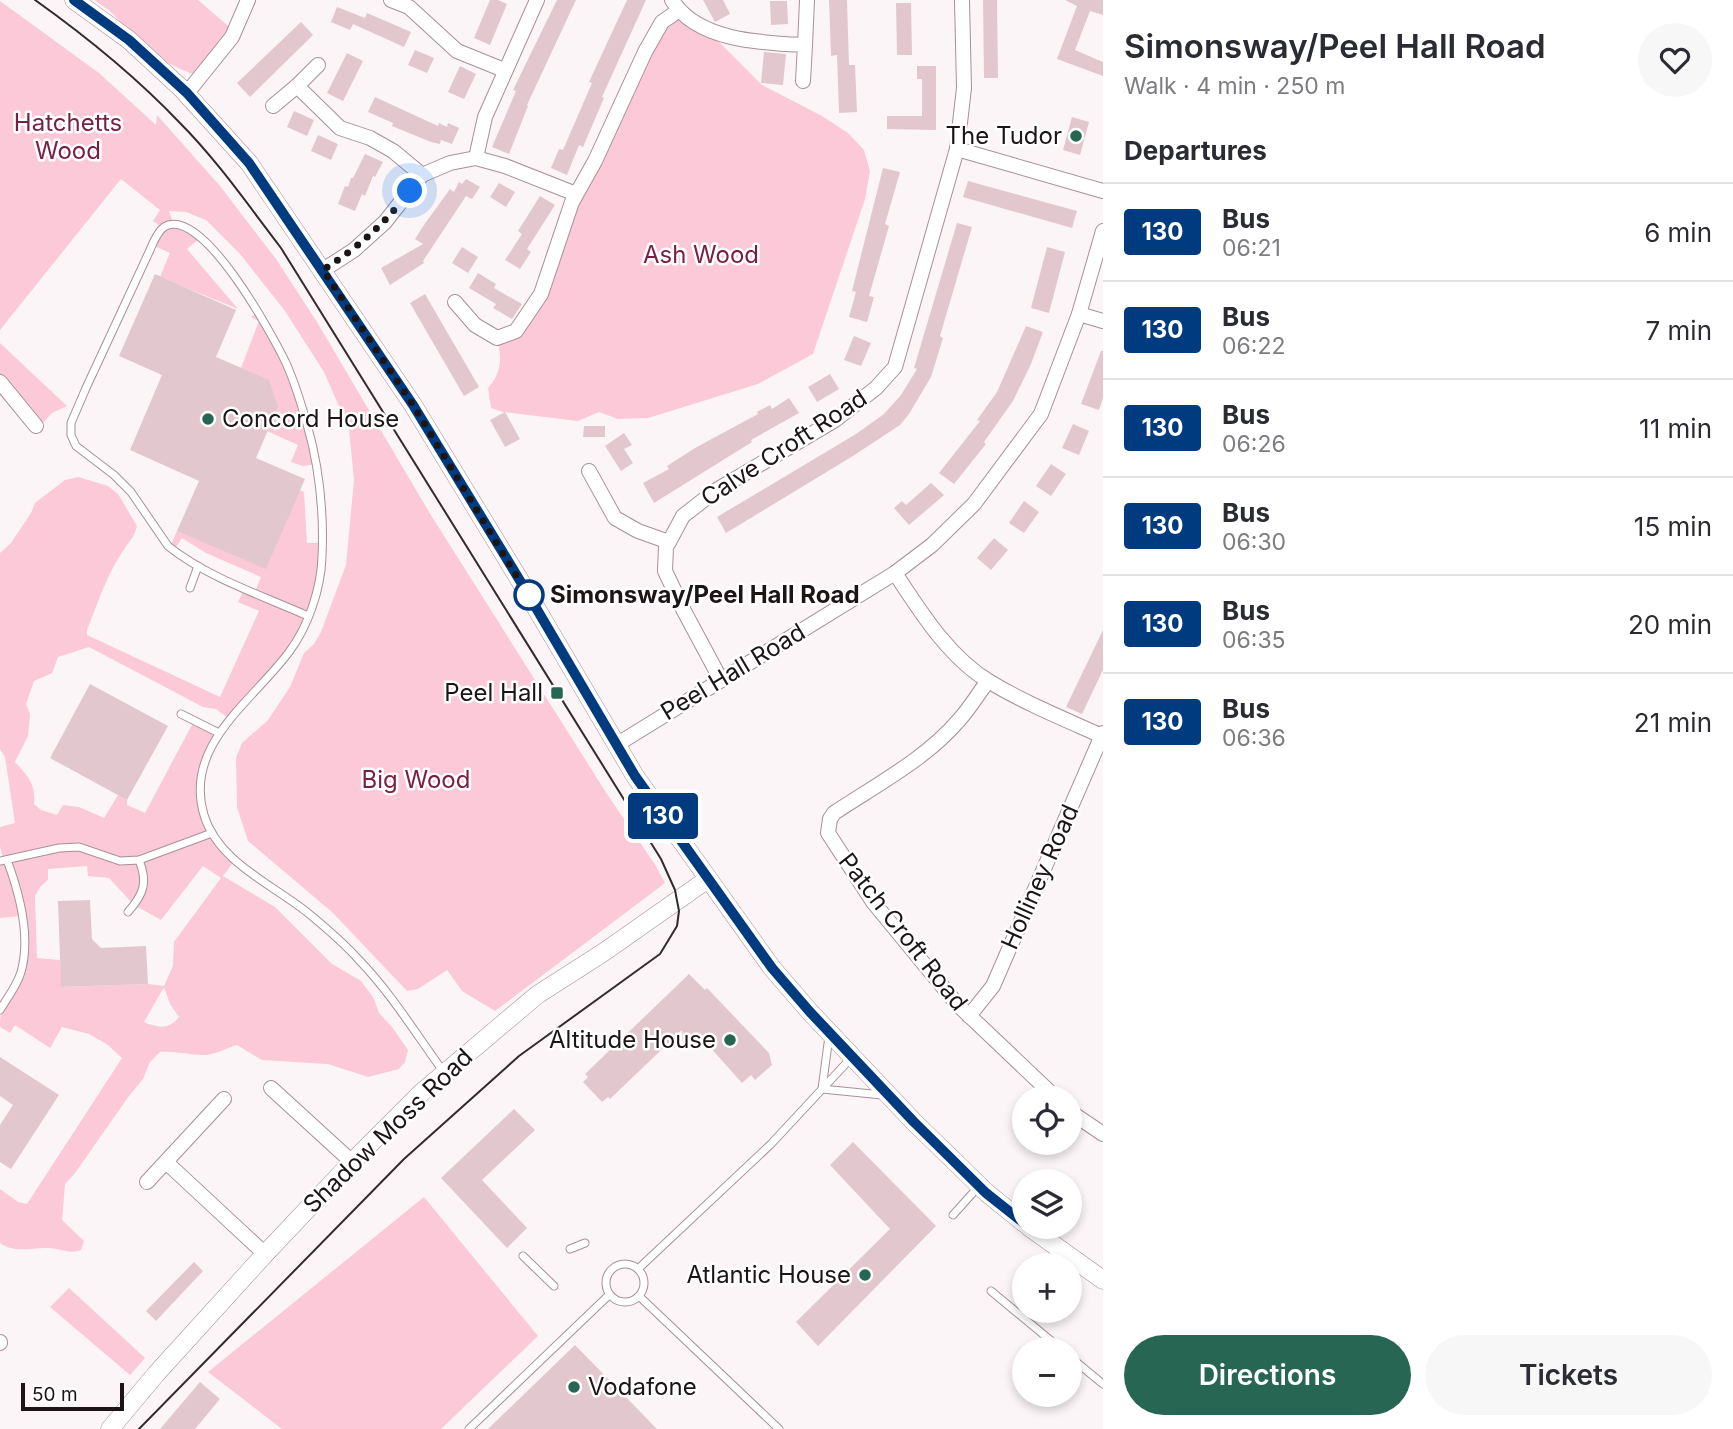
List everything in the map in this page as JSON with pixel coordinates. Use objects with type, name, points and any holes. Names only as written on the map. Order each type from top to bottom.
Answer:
[{"type":"street","points":[[74,0],[129,40],[187,93],[249,163],[413,405],[616,745],[772,968],[890,1097],[979,1186],[1012,1213]]},
{"type":"street","points":[[187,93],[232,37],[248,0]]},
{"type":"street","points":[[476,158],[485,117],[537,0]]},
{"type":"street","points":[[803,81],[807,0]]},
{"type":"street","name":"Calve Croft Road","points":[[721,680],[665,571],[666,547],[683,516],[715,491],[835,420],[876,388],[895,367],[957,149],[964,88],[962,0]]},
{"type":"street","points":[[396,1],[408,7],[457,51],[504,70]]},
{"type":"street","points":[[455,302],[475,325],[497,338],[516,331],[541,294],[576,194],[595,161],[645,52],[675,5],[706,29],[736,38],[805,45]]},
{"type":"street","points":[[273,106],[318,65]]},
{"type":"street","points":[[297,86],[340,128],[370,138],[422,175]]},
{"type":"street","points":[[957,149],[1103,191]]},
{"type":"street","points":[[323,270],[354,250],[385,222],[422,175],[450,163],[476,158],[505,166],[576,194]]},
{"type":"street","name":"Peel Hall Road","points":[[616,745],[895,573],[932,545],[974,504],[1041,414],[1079,314],[1103,231]]},
{"type":"street","points":[[1079,314],[1103,321]]},
{"type":"street","points":[[0,382],[36,426]]},
{"type":"street","points":[[589,471],[615,518],[638,531],[669,542]]},
{"type":"street","points":[[895,573],[929,626],[988,681],[1102,735]]},
{"type":"street","name":"Patch Croft Road","points":[[988,681],[941,739],[902,769],[834,813],[828,826],[833,843],[873,902],[957,1004],[1042,1085]]},
{"type":"street","name":"Holliney Road","points":[[970,1016],[992,986],[1102,735]]},
{"type":"street","name":"Shadow Moss Road","points":[[110,1429],[265,1254],[352,1161],[421,1093],[537,995],[708,879]]},
{"type":"street","points":[[271,1088],[352,1161]]},
{"type":"street","points":[[147,1181],[224,1099]]},
{"type":"street","points":[[1082,1120],[1103,1134]]},
{"type":"street","points":[[166,1162],[265,1254]]},
{"type":"street","points":[[1046,1239],[1103,1280]]},
{"type":"lane","points":[[308,616],[198,566],[167,546],[131,492],[114,475],[76,446],[71,435],[71,423],[86,388],[159,233],[168,226],[185,226],[195,232],[257,307],[276,343],[295,386],[317,464],[322,544],[318,580],[308,616],[289,653],[219,733],[208,753],[201,784],[203,809],[212,833],[224,851],[307,912],[360,960],[445,1073]]},
{"type":"lane","points":[[190,588],[198,566]]},
{"type":"lane","points":[[181,714],[219,733]]},
{"type":"lane","points":[[0,1010],[17,982],[24,947],[19,905],[4,860],[59,848],[79,847],[120,861],[139,860],[212,833]]},
{"type":"lane","points":[[128,912],[141,898],[145,886],[139,860]]},
{"type":"lane","points":[[822,1089],[829,1032]]},
{"type":"lane","points":[[638,1269],[771,1144],[852,1057]]},
{"type":"lane","points":[[822,1089],[890,1097]]},
{"type":"lane","points":[[953,1215],[979,1186]]},
{"type":"lane","points":[[570,1249],[585,1243]]},
{"type":"lane","points":[[523,1256],[554,1286]]},
{"type":"lane","points":[[621,1264],[638,1269],[644,1284],[639,1296],[623,1303],[609,1295],[605,1281],[610,1270],[621,1264]]},
{"type":"lane","points":[[991,1291],[1047,1337]]},
{"type":"lane","points":[[469,1429],[609,1295]]},
{"type":"lane","points":[[639,1296],[779,1429]]},
{"type":"lane","points":[[1082,1367],[1103,1384]]},
{"type":"green space","points":[[95,0],[198,0],[234,31],[201,76],[164,60],[141,43],[112,13]]},
{"type":"green space","name":"Big Wood","points":[[0,1],[99,73],[156,125],[157,115],[220,186],[276,259],[317,322],[429,512],[665,883],[495,1011],[462,991],[447,970],[418,989],[407,991],[332,912],[248,841],[237,807],[236,758],[242,743],[268,720],[290,687],[304,653],[314,644],[321,632],[346,565],[354,480],[349,429],[324,372],[285,311],[240,254],[206,220],[186,212],[169,211],[174,225],[200,238],[187,249],[238,309],[160,277],[170,253],[152,245],[163,228],[153,221],[160,210],[121,179],[0,330]]},
{"type":"green space","name":"Ash Wood","points":[[678,11],[706,29],[762,85],[822,116],[848,133],[864,150],[870,171],[865,199],[813,354],[758,384],[648,418],[618,419],[599,412],[578,421],[503,412],[491,408],[488,388],[500,364],[497,338],[516,331],[541,294],[566,220],[645,52]]},
{"type":"green space","points":[[259,311],[286,365],[317,464],[303,466],[291,462],[298,445],[267,431],[241,368],[259,321],[251,317]]},
{"type":"green space","points":[[0,343],[67,406],[52,413],[41,425],[0,382]]},
{"type":"green space","points":[[78,477],[108,486],[118,494],[137,526],[106,582],[87,635],[220,697],[259,611],[238,602],[245,588],[255,592],[261,577],[206,553],[182,538],[174,550],[170,547],[177,531],[300,490],[304,492],[307,543],[322,543],[319,580],[297,641],[229,719],[216,709],[203,707],[89,647],[58,657],[52,673],[34,681],[26,704],[30,714],[28,736],[15,762],[30,781],[34,791],[34,804],[41,810],[57,815],[63,805],[79,807],[104,818],[118,795],[127,800],[127,805],[145,813],[194,721],[219,733],[206,763],[202,799],[209,824],[235,860],[223,876],[275,907],[332,964],[361,981],[373,997],[379,1013],[408,1050],[405,1062],[399,1069],[368,1077],[328,1064],[262,1060],[237,1045],[208,1055],[160,1052],[150,1062],[143,1079],[65,1184],[62,1220],[84,1241],[81,1250],[73,1252],[49,1248],[18,1249],[0,1243],[0,1189],[18,1202],[27,1204],[122,1058],[108,1045],[89,1034],[62,1027],[50,1048],[15,1025],[10,1033],[0,1027],[3,1007],[20,974],[23,949],[21,916],[0,918],[0,861],[3,860],[0,827],[15,823],[5,757],[0,749],[0,553],[11,543],[35,503],[65,480]],"holes":[[[87,866],[88,876],[109,878],[134,905],[161,920],[203,866],[221,878],[174,942],[173,966],[164,986],[148,984],[62,987],[60,960],[37,958],[35,896],[48,880],[48,869]],[[164,987],[170,1004],[179,1017],[163,1027],[144,1022]]]},
{"type":"green space","points":[[424,1197],[538,1336],[441,1429],[282,1429],[208,1372]]},
{"type":"green space","points":[[69,1288],[145,1358],[130,1375],[50,1307]]},
{"type":"building","points":[[490,0],[507,4],[490,45],[474,38]]},
{"type":"building","points":[[557,0],[576,0],[527,105],[509,154],[492,147],[516,91],[513,90]]},
{"type":"building","points":[[627,0],[646,0],[602,97],[604,98],[583,147],[579,145],[567,175],[551,168],[559,149],[563,150],[592,83],[589,82]]},
{"type":"building","points":[[703,0],[723,0],[730,14],[715,22]]},
{"type":"building","points":[[829,0],[847,0],[849,65],[855,65],[857,112],[839,113],[837,55],[831,56]]},
{"type":"building","points":[[983,0],[997,0],[998,78],[984,78]]},
{"type":"building","points":[[1065,0],[1103,0],[1103,15],[1090,11],[1075,50],[1103,62],[1103,76],[1057,59],[1077,6]]},
{"type":"building","points":[[770,1],[787,1],[788,24],[771,25]]},
{"type":"building","points":[[896,3],[911,3],[912,55],[897,55]]},
{"type":"building","points":[[337,7],[365,18],[367,13],[411,32],[404,47],[353,24],[350,30],[331,22]]},
{"type":"building","points":[[301,22],[313,35],[250,97],[237,83]]},
{"type":"building","points":[[415,50],[434,58],[427,73],[408,65]]},
{"type":"building","points":[[764,52],[786,54],[783,85],[761,83]]},
{"type":"building","points":[[347,53],[363,61],[343,101],[327,93]]},
{"type":"building","points":[[460,66],[476,74],[464,99],[448,92]]},
{"type":"building","points":[[917,66],[936,66],[936,130],[887,129],[887,116],[922,116],[922,79],[917,79]]},
{"type":"building","points":[[375,97],[438,126],[439,123],[447,127],[448,123],[459,128],[452,144],[441,140],[440,144],[431,142],[392,126],[393,123],[368,112]]},
{"type":"building","points":[[294,111],[314,120],[307,136],[287,127]]},
{"type":"building","name":"The Tudor","points":[[1072,117],[1089,122],[1080,155],[1063,150]]},
{"type":"building","points":[[318,135],[338,144],[331,160],[311,151]]},
{"type":"building","points":[[365,154],[383,162],[375,177],[373,176],[365,196],[362,194],[355,211],[338,204],[345,186],[348,187]]},
{"type":"building","points":[[883,168],[900,172],[885,224],[889,226],[869,296],[874,297],[867,322],[849,317],[856,292],[852,291]]},
{"type":"building","points":[[466,179],[480,187],[472,199],[466,196],[424,263],[390,285],[381,268],[423,244],[415,239],[424,225],[450,189],[454,192],[459,182],[462,184]]},
{"type":"building","points":[[968,181],[1077,211],[1072,228],[963,197]]},
{"type":"building","points":[[499,183],[515,192],[506,207],[490,197]]},
{"type":"building","points":[[540,196],[555,205],[527,249],[531,252],[520,269],[505,260],[522,234],[518,231]]},
{"type":"building","points":[[957,223],[972,227],[940,336],[943,338],[931,377],[909,414],[900,425],[853,456],[726,533],[717,517],[856,434],[884,414],[901,395],[917,369],[914,368]]},
{"type":"building","points":[[462,247],[478,257],[468,273],[452,263]]},
{"type":"building","points":[[1047,247],[1065,252],[1049,313],[1031,308]]},
{"type":"building","points":[[478,273],[496,284],[494,288],[522,304],[512,319],[493,308],[496,304],[469,288]]},
{"type":"building","name":"Concord House","points":[[155,274],[236,310],[216,357],[269,380],[278,407],[256,458],[305,479],[266,569],[177,531],[199,481],[130,450],[162,375],[119,356]]},
{"type":"building","points":[[425,294],[479,387],[464,396],[410,303]]},
{"type":"building","points":[[1026,326],[1043,332],[1031,364],[1013,401],[984,442],[986,444],[954,484],[939,473],[980,421],[977,420],[997,392]]},
{"type":"building","points":[[854,336],[871,343],[861,366],[844,360]]},
{"type":"building","points":[[1101,351],[1103,398],[1099,410],[1081,404]]},
{"type":"building","points":[[830,374],[839,389],[817,402],[808,387]]},
{"type":"building","points":[[789,398],[799,413],[751,440],[752,442],[654,503],[643,483],[669,469],[667,466],[695,448],[770,405],[772,409]]},
{"type":"building","points":[[505,412],[520,439],[505,447],[490,420]]},
{"type":"building","points":[[1073,424],[1089,431],[1079,455],[1062,448]]},
{"type":"building","points":[[584,426],[605,426],[605,437],[583,437]]},
{"type":"building","points":[[624,433],[632,445],[624,449],[633,463],[621,471],[605,446]]},
{"type":"building","points":[[1051,464],[1066,474],[1051,496],[1036,486]]},
{"type":"building","points":[[931,483],[944,495],[909,525],[894,508],[902,501],[906,505]]},
{"type":"building","points":[[1024,501],[1039,512],[1024,533],[1009,523]]},
{"type":"building","points":[[994,538],[1008,550],[991,570],[977,558]]},
{"type":"building","points":[[1103,630],[1103,670],[1082,714],[1066,707]]},
{"type":"building","points":[[90,684],[168,726],[127,800],[50,758]]},
{"type":"building","points":[[90,900],[92,939],[101,948],[146,946],[148,984],[61,987],[58,901]]},
{"type":"building","name":"Altitude House","points":[[689,974],[705,990],[707,988],[769,1053],[772,1065],[755,1080],[751,1075],[742,1083],[709,1046],[683,1046],[682,1030],[610,1099],[608,1097],[602,1102],[583,1082],[588,1077],[585,1074]]},
{"type":"building","points":[[0,1057],[59,1095],[11,1169],[0,1162],[0,1125],[13,1105],[0,1096]]},
{"type":"building","points":[[514,1109],[535,1130],[482,1180],[527,1228],[507,1248],[441,1178]]},
{"type":"building","name":"Atlantic House","points":[[853,1142],[936,1226],[818,1346],[796,1322],[890,1229],[830,1165]]},
{"type":"building","points":[[194,1262],[203,1271],[156,1321],[146,1311]]},
{"type":"building","name":"Vodafone","points":[[575,1345],[657,1429],[488,1429]]},
{"type":"building","points":[[200,1382],[220,1399],[195,1429],[160,1429]]},
{"type":"tram line","points":[[35,0],[110,58],[162,105],[219,167],[281,248],[661,859],[675,890],[679,911],[677,926],[660,954],[519,1056],[404,1159],[139,1429]]},
{"type":"bus line","name":"130","points":[[74,0],[129,40],[187,93],[249,163],[413,405],[635,776],[772,968],[914,1122],[986,1193],[1012,1214]]},
{"type":"place","name":"The Tudor","points":[[1076,136]]},
{"type":"place","name":"Concord House","points":[[208,419]]},
{"type":"place","name":"Simonsway/Peel Hall Road","points":[[529,595]]},
{"type":"place","name":"Peel Hall","points":[[557,693]]},
{"type":"place","name":"Altitude House","points":[[730,1040]]},
{"type":"place","name":"Atlantic House","points":[[865,1275]]},
{"type":"place","name":"Vodafone","points":[[574,1387]]},
{"type":"route","points":[[410,191],[385,222],[354,250],[323,270],[413,405],[533,603],[529,595]]},
{"type":"park label","name":"Hatchetts Wood","points":[[68,137]]}]
